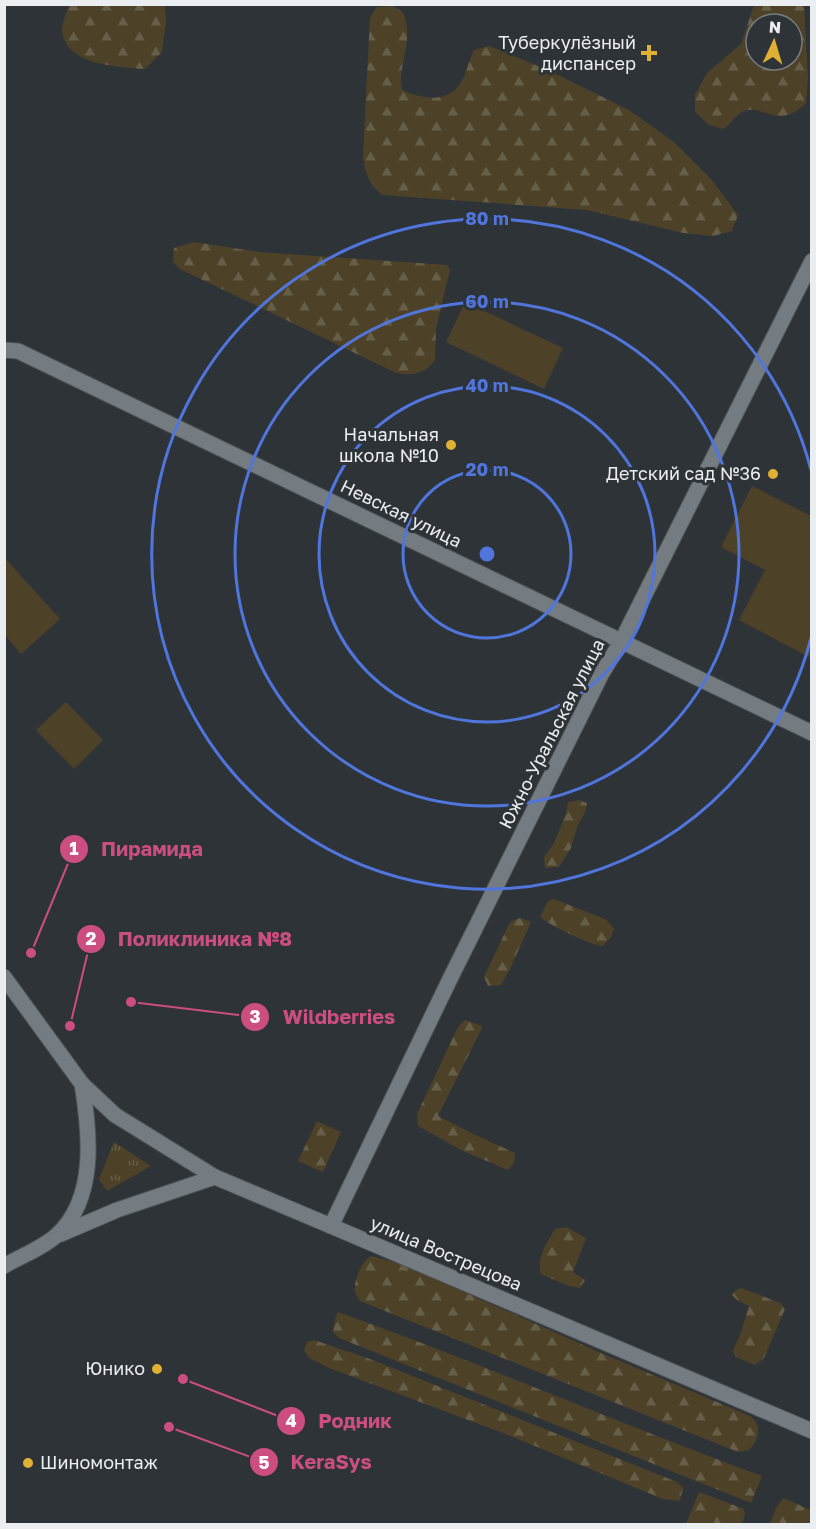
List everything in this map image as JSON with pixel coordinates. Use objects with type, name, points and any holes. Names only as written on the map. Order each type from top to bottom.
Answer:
[{"type":"main road","name":"Южно-Уральская улица","points":[[331,1226],[602,673],[621,642],[812,261]]},
{"type":"main road","name":"Невская улица","points":[[4,350],[18,351],[812,733]]},
{"type":"main road","name":"улица Вострецова","points":[[4,977],[82,1084],[115,1115],[215,1177],[812,1431]]},
{"type":"main road","points":[[56,1236],[73,1217],[84,1186],[88,1149],[87,1117],[82,1084]]},
{"type":"main road","points":[[4,1266],[56,1236],[117,1210],[215,1177]]},
{"type":"green space","points":[[69,5],[165,5],[166,22],[162,52],[145,69],[110,66],[76,54],[68,46],[62,32]]},
{"type":"green space","points":[[754,5],[804,5],[808,78],[806,103],[796,111],[779,116],[750,110],[740,113],[724,129],[709,125],[695,112],[695,95],[707,73],[741,44],[744,35],[744,72],[804,72],[804,12],[752,12]]},
{"type":"green space","points":[[393,6],[403,12],[406,23],[407,43],[402,70],[402,90],[432,98],[447,95],[454,91],[462,81],[474,50],[490,46],[554,73],[629,110],[674,142],[711,179],[738,215],[732,231],[713,236],[683,233],[587,210],[382,195],[368,178],[363,156],[370,17],[377,7]]},
{"type":"green space","points":[[194,242],[259,252],[447,265],[450,270],[436,328],[435,360],[427,368],[417,373],[394,372],[180,269],[173,262],[174,248]]},
{"type":"green space","points":[[465,302],[563,348],[544,389],[446,342]]},
{"type":"green space","points":[[752,486],[811,516],[811,658],[739,620],[765,570],[721,547]]},
{"type":"green space","points":[[4,557],[60,619],[21,654],[5,635]]},
{"type":"green space","points":[[66,702],[103,740],[74,769],[36,730]]},
{"type":"green space","points":[[579,800],[587,803],[586,810],[577,827],[571,848],[559,867],[545,868],[544,857],[553,845],[566,814],[568,802]]},
{"type":"green space","points":[[554,899],[605,919],[614,928],[611,937],[603,946],[597,945],[545,921],[540,917],[548,901]]},
{"type":"green space","points":[[520,918],[531,922],[510,969],[501,985],[488,986],[484,977],[510,922]]},
{"type":"green space","points":[[465,1020],[482,1026],[481,1030],[438,1116],[515,1153],[514,1163],[508,1170],[463,1151],[418,1126],[417,1114],[458,1027]]},
{"type":"green space","points":[[317,1121],[341,1132],[323,1172],[298,1161]]},
{"type":"green space","points":[[114,1142],[151,1166],[107,1191],[99,1179]]},
{"type":"green space","points":[[566,1227],[586,1238],[573,1272],[585,1280],[580,1288],[569,1286],[541,1274],[541,1256],[546,1245],[555,1229]]},
{"type":"green space","points":[[371,1256],[401,1264],[750,1416],[757,1424],[757,1437],[749,1450],[738,1452],[360,1301],[355,1292],[355,1282],[361,1266]]},
{"type":"green space","points":[[741,1288],[780,1303],[785,1309],[764,1358],[755,1365],[736,1357],[733,1350],[749,1306],[732,1295]]},
{"type":"green space","points":[[338,1312],[762,1476],[751,1503],[339,1338],[333,1332]]},
{"type":"green space","points":[[314,1340],[370,1359],[677,1482],[683,1488],[680,1501],[663,1499],[503,1433],[329,1368],[309,1358],[304,1350],[307,1342]]},
{"type":"green space","points":[[699,1492],[744,1509],[745,1515],[741,1524],[686,1524]]},
{"type":"green space","points":[[783,1498],[811,1510],[811,1524],[770,1524]]},
{"type":"place","name":"Туберкулёзный диспансер","points":[[649,53]]},
{"type":"place","name":"Начальная школа №10","points":[[451,445]]},
{"type":"place","name":"Детский сад №36","points":[[773,474]]},
{"type":"place","name":"Пирамида","points":[[31,953]]},
{"type":"place","name":"Wildberries","points":[[131,1002]]},
{"type":"place","name":"Поликлиника №8","points":[[70,1026]]},
{"type":"place","name":"Юнико","points":[[157,1369]]},
{"type":"place","name":"Родник","points":[[183,1379]]},
{"type":"place","name":"KeraSys","points":[[169,1427]]},
{"type":"place","name":"Шиномонтаж","points":[[28,1463]]}]
